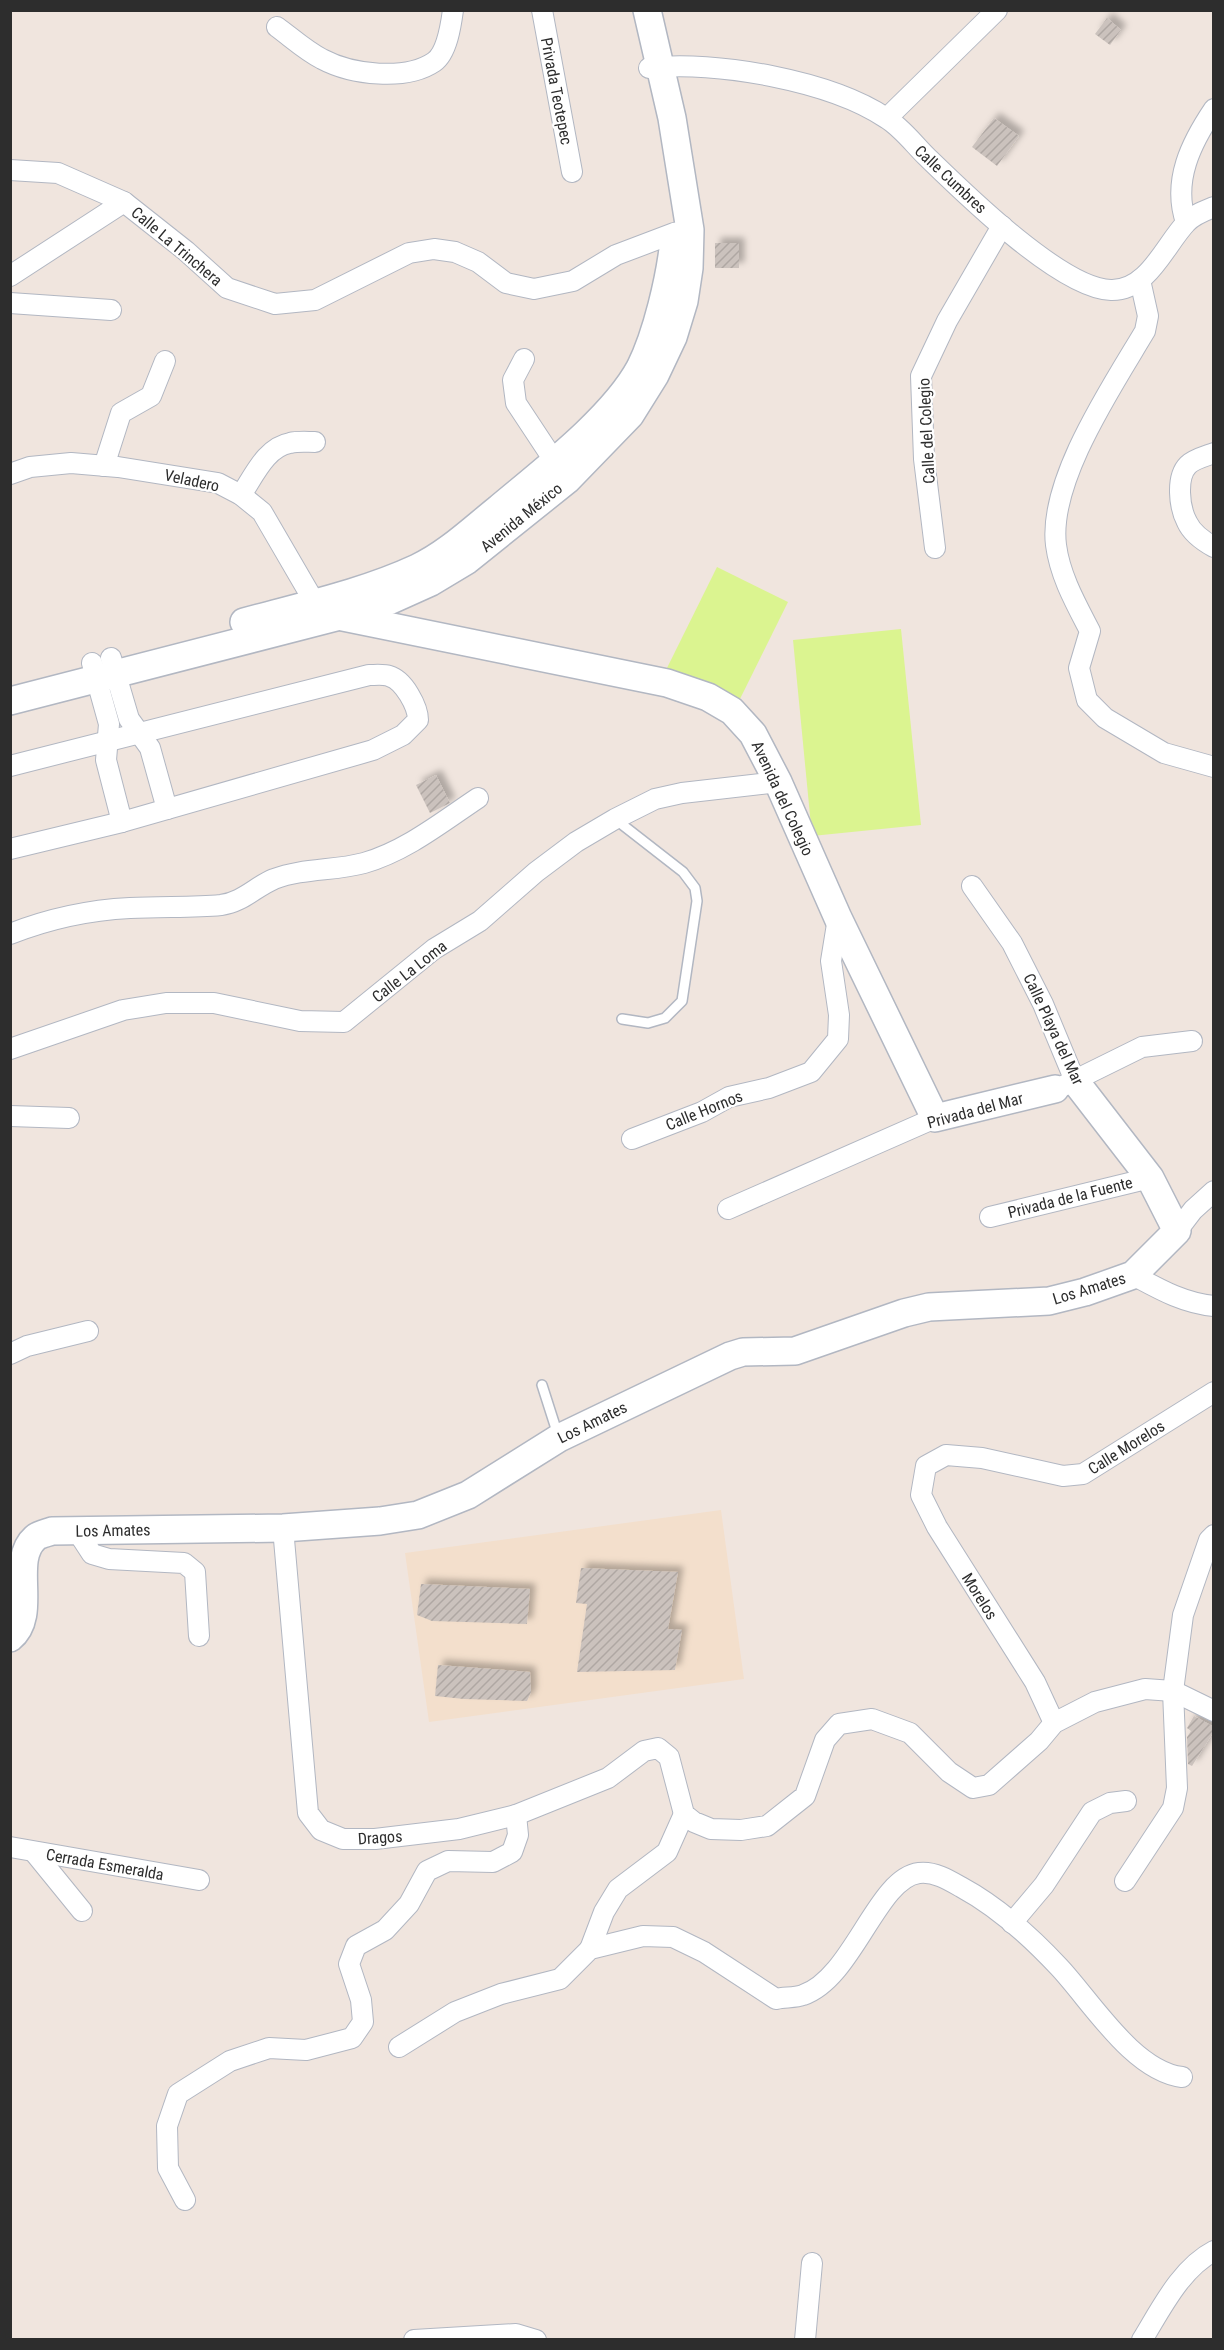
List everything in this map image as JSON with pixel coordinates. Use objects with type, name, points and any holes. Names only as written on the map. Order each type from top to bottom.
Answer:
[{"type":"street","points":[[277,27],[322,60],[361,73],[408,72],[436,61],[450,34],[453,10]]},
{"type":"street","name":"Privada Teotepec","points":[[542,10],[572,171]]},
{"type":"street","points":[[887,118],[997,10]]},
{"type":"street","name":"Avenida México","points":[[10,684],[104,669],[340,616],[391,600],[431,582],[466,561],[567,480],[630,415],[655,375],[673,337],[684,301],[689,268],[670,188],[650,22]]},
{"type":"street","name":"Calle Cumbres","points":[[656,68],[710,67],[768,76],[837,93],[887,118],[1002,226],[1058,270],[1082,283],[1110,290],[1126,287],[1140,280],[1159,260],[1186,222],[1214,207]]},
{"type":"street","points":[[1186,222],[1181,207],[1182,176],[1191,147],[1214,109]]},
{"type":"street","points":[[10,170],[58,173],[124,202]]},
{"type":"street","name":"Calle La Trinchera","points":[[10,276],[124,202],[186,251],[227,288],[274,304],[315,300],[410,253],[434,249],[455,252],[478,262],[506,283],[534,289],[573,280],[616,255],[682,231]]},
{"type":"street","name":"Calle del Colegio","points":[[935,548],[924,459],[921,376],[947,321],[1002,226]]},
{"type":"street","name":"Avenida México","points":[[10,701],[104,669],[381,583],[420,567],[453,545],[555,462],[613,405],[639,369],[649,345],[682,231]]},
{"type":"street","points":[[1140,280],[1148,316],[1145,331],[1086,430],[1058,504],[1056,545],[1067,586],[1089,631],[1079,668],[1087,700],[1105,718],[1164,753],[1214,767]]},
{"type":"street","points":[[10,303],[111,310]]},
{"type":"street","points":[[524,359],[513,380],[516,403],[555,462]]},
{"type":"street","points":[[104,466],[121,413],[151,396],[165,361]]},
{"type":"street","points":[[241,495],[264,460],[277,447],[291,443],[315,442]]},
{"type":"street","points":[[1214,453],[1190,463],[1183,471],[1180,484],[1187,523],[1200,539],[1214,547]]},
{"type":"street","name":"Veladero","points":[[10,474],[30,466],[71,463],[218,483],[241,495],[262,512],[315,603]]},
{"type":"street","name":"Avenida del Colegio","points":[[315,603],[340,616],[667,683],[708,697],[732,711],[753,734],[778,782],[838,918],[935,1118]]},
{"type":"street","points":[[104,669],[129,719],[150,748],[167,809]]},
{"type":"street","points":[[104,669],[109,724],[106,760],[122,822]]},
{"type":"street","points":[[10,766],[369,675],[389,675],[399,681],[418,709],[418,720],[403,735],[373,750],[122,822],[10,849]]},
{"type":"street","name":"Calle La Loma","points":[[10,1049],[123,1010],[166,1003],[214,1003],[300,1021],[344,1022],[434,949],[480,921],[536,872],[576,842],[615,819],[655,799],[682,793],[778,782]]},
{"type":"street","points":[[10,934],[27,927],[77,915],[128,908],[223,905],[245,898],[274,880],[307,872],[362,864],[391,854],[478,798]]},
{"type":"street","name":"Calle Playa del Mar","points":[[972,886],[1012,943],[1043,1004],[1065,1085],[1150,1178],[1177,1231]]},
{"type":"street","name":"Calle Hornos","points":[[632,1139],[702,1112],[729,1097],[769,1088],[811,1072],[838,1039],[839,1015],[831,961],[838,918]]},
{"type":"street","name":"Privada del Mar","points":[[728,1209],[935,1118],[1065,1085],[1142,1047],[1192,1041]]},
{"type":"street","points":[[10,1116],[69,1118]]},
{"type":"street","name":"Privada de la Fuente","points":[[990,1216],[1150,1178]]},
{"type":"street","name":"Los Amates","points":[[13,1636],[23,1618],[25,1551],[36,1537],[52,1531],[283,1528],[380,1521],[418,1515],[468,1495],[559,1438],[730,1356],[743,1352],[795,1351],[904,1313],[929,1307],[1049,1301],[1085,1292],[1132,1275],[1214,1191]]},
{"type":"street","points":[[1132,1275],[1184,1300],[1214,1306]]},
{"type":"street","points":[[10,1354],[27,1346],[88,1331]]},
{"type":"street","name":"Calle Morelos","points":[[926,1466],[946,1455],[982,1458],[1063,1476],[1083,1474],[1214,1392]]},
{"type":"street","name":"Morelos","points":[[926,1466],[921,1495],[937,1527],[1035,1682],[1054,1723]]},
{"type":"street","name":"Dragos","points":[[283,1528],[308,1813],[321,1830],[343,1839],[375,1839],[459,1829],[516,1815],[608,1779],[644,1751],[658,1748],[669,1757],[684,1814]]},
{"type":"street","points":[[77,1531],[92,1554],[109,1559],[184,1563],[195,1572],[199,1636]]},
{"type":"street","points":[[1125,1881],[1173,1808],[1177,1788],[1173,1691],[1183,1615],[1209,1540],[1214,1535]]},
{"type":"street","points":[[399,2047],[455,2012],[501,1994],[560,1979],[590,1949],[604,1912],[618,1889],[667,1852],[684,1814],[694,1822],[711,1829],[741,1830],[767,1826],[805,1796],[825,1740],[839,1724],[872,1719],[910,1733],[949,1772],[973,1788],[989,1785],[1039,1741],[1054,1723],[1095,1702],[1145,1689],[1173,1691],[1214,1711]]},
{"type":"street","points":[[1012,1923],[1044,1885],[1092,1812],[1110,1803],[1126,1802]]},
{"type":"street","points":[[185,2200],[168,2168],[167,2126],[178,2094],[230,2061],[269,2048],[306,2050],[352,2038],[363,2022],[361,2000],[349,1964],[356,1946],[385,1930],[409,1904],[428,1871],[448,1861],[493,1862],[512,1852],[518,1835],[516,1815]]},
{"type":"street","name":"Cerrada Esmeralda","points":[[10,1847],[199,1880]]},
{"type":"street","points":[[33,1852],[82,1911]]},
{"type":"street","points":[[590,1949],[643,1935],[673,1937],[704,1952],[776,1999],[803,1995],[831,1976],[896,1884],[919,1873],[943,1877],[974,1894],[1012,1923],[1060,1968],[1127,2048],[1169,2075],[1182,2077]]},
{"type":"street","points":[[1142,2340],[1168,2298],[1187,2274],[1202,2257],[1214,2251]]},
{"type":"street","points":[[805,2340],[812,2264]]},
{"type":"street","points":[[414,2340],[516,2334],[536,2340]]},
{"type":"lane","points":[[615,819],[683,872],[695,888],[697,901],[682,1001],[665,1018],[648,1023],[622,1019]]},
{"type":"lane","points":[[542,1385],[559,1438]]},
{"type":"shaded area","points":[[721,1510],[744,1679],[429,1722],[405,1553]]},
{"type":"green space","points":[[717,567],[788,602],[736,707],[665,672]]},
{"type":"green space","points":[[901,629],[921,825],[812,836],[793,640]]},
{"type":"building","points":[[1107,18],[1121,30],[1110,45],[1095,34]]},
{"type":"building","points":[[994,118],[1019,136],[997,166],[972,147]]},
{"type":"building","points":[[715,243],[739,243],[739,268],[715,268]]},
{"type":"building","points":[[436,775],[450,803],[430,813],[416,785]]},
{"type":"building","points":[[581,1568],[678,1572],[668,1629],[682,1630],[675,1670],[577,1672],[587,1604],[576,1603]]},
{"type":"building","points":[[421,1584],[530,1589],[527,1624],[432,1621],[417,1615]]},
{"type":"building","points":[[438,1665],[530,1672],[531,1692],[527,1701],[435,1696]]},
{"type":"building","points":[[1194,1716],[1214,1727],[1214,1731],[1192,1766],[1188,1764],[1187,1737],[1191,1731],[1187,1728]]}]
